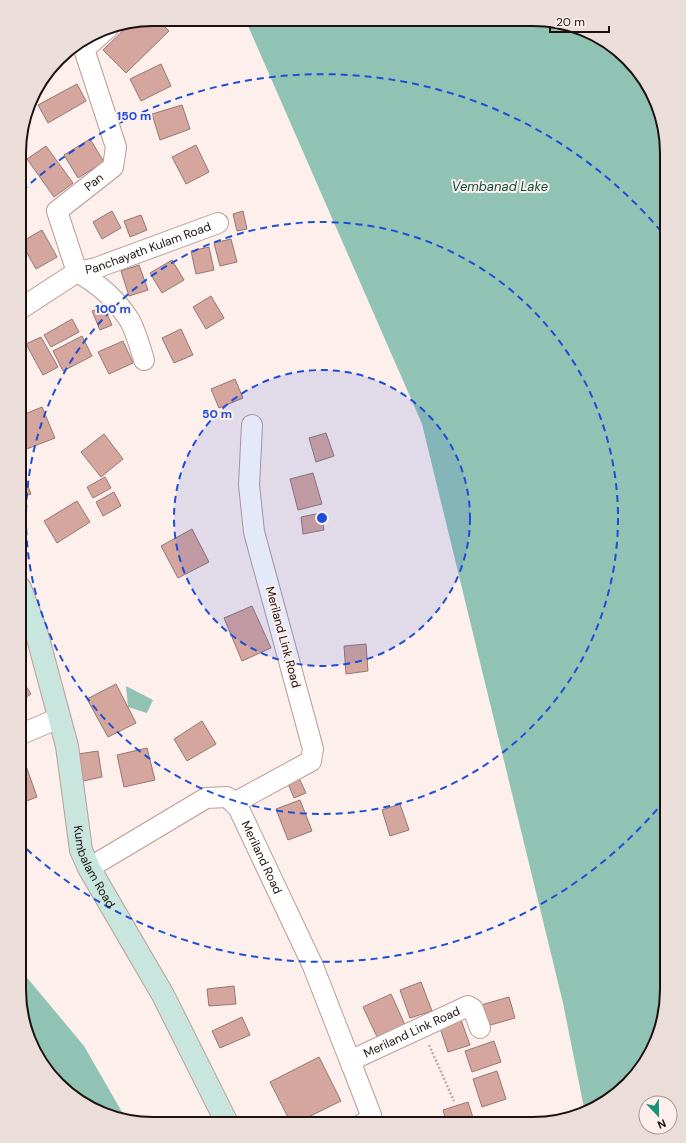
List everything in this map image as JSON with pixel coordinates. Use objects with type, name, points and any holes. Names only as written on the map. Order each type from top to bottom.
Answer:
[{"type":"main road","name":"Kumbalam Road","points":[[26,604],[36,631],[67,746],[81,850],[89,868],[163,995],[224,1117]]},
{"type":"street","name":"Pan","points":[[78,272],[57,211],[113,167],[116,147],[84,50],[95,40]]},
{"type":"street","name":"Panchayath Kulam Road","points":[[78,272],[96,268],[218,223]]},
{"type":"street","points":[[26,305],[78,272],[93,281],[114,300],[130,322],[144,360]]},
{"type":"street","name":"Meriland Link Road","points":[[234,803],[311,761],[313,749],[254,532],[249,485],[252,425]]},
{"type":"street","points":[[26,732],[59,718]]},
{"type":"street","points":[[89,868],[206,798],[227,796],[234,803]]},
{"type":"street","name":"Meriland Road","points":[[234,803],[238,807],[314,966],[352,1066]]},
{"type":"street","name":"Meriland Link Road","points":[[370,1117],[371,1115],[352,1066],[356,1058],[468,1006],[473,1009],[480,1028]]},
{"type":"path","points":[[420,1029],[454,1101]]},
{"type":"water","name":"Vembanad Lake","points":[[248,26],[533,26],[566,30],[597,43],[623,63],[643,89],[656,120],[660,145],[660,998],[658,1015],[653,1031],[639,1061],[617,1086],[597,1100],[584,1106],[563,1003],[422,424]]},
{"type":"water","points":[[126,686],[153,700],[147,713],[128,707]]},
{"type":"water","points":[[26,976],[84,1046],[123,1114],[89,1100],[63,1080],[52,1067],[43,1054],[36,1039],[28,1015]]},
{"type":"building","points":[[145,26],[164,26],[169,31],[126,73],[103,50],[125,29]]},
{"type":"building","points":[[161,64],[171,86],[141,101],[130,79]]},
{"type":"building","points":[[77,84],[86,101],[48,123],[38,105]]},
{"type":"building","points":[[182,105],[190,129],[160,140],[152,114]]},
{"type":"building","points":[[90,139],[104,162],[78,178],[64,155]]},
{"type":"building","points":[[196,145],[209,172],[186,184],[172,157]]},
{"type":"building","points":[[46,146],[73,183],[54,197],[27,159]]},
{"type":"building","points":[[112,211],[121,228],[102,239],[93,222]]},
{"type":"building","points":[[243,211],[247,229],[237,231],[233,214]]},
{"type":"building","points":[[141,215],[147,230],[130,237],[124,221]]},
{"type":"building","points":[[42,230],[57,257],[36,269],[26,251],[26,239]]},
{"type":"building","points":[[231,239],[237,262],[220,266],[214,243]]},
{"type":"building","points":[[209,247],[214,270],[196,274],[191,251]]},
{"type":"building","points":[[172,260],[184,280],[162,293],[150,273]]},
{"type":"building","points":[[139,265],[148,290],[129,296],[121,271]]},
{"type":"building","points":[[211,296],[224,318],[206,329],[193,307]]},
{"type":"building","points":[[104,307],[112,325],[100,330],[92,311]]},
{"type":"building","points":[[72,319],[79,332],[51,347],[44,335]]},
{"type":"building","points":[[181,329],[193,355],[174,363],[162,338]]},
{"type":"building","points":[[82,336],[92,356],[63,371],[53,351]]},
{"type":"building","points":[[41,337],[58,367],[43,375],[26,344]]},
{"type":"building","points":[[123,341],[133,363],[109,374],[98,352]]},
{"type":"building","points":[[235,379],[243,398],[219,408],[211,389]]},
{"type":"building","points":[[42,407],[55,438],[26,449],[26,414]]},
{"type":"building","points":[[326,433],[334,456],[316,462],[309,438]]},
{"type":"building","points":[[104,434],[123,459],[101,477],[81,452]]},
{"type":"building","points":[[313,473],[322,504],[298,510],[290,479]]},
{"type":"building","points":[[105,477],[111,488],[93,498],[87,487]]},
{"type":"building","points":[[26,481],[31,494],[26,496]]},
{"type":"building","points":[[114,492],[121,506],[103,516],[96,502]]},
{"type":"building","points":[[77,501],[90,522],[57,543],[44,521]]},
{"type":"building","points":[[321,513],[324,530],[303,534],[301,517]]},
{"type":"building","points":[[192,529],[209,562],[178,578],[161,546]]},
{"type":"building","points":[[252,606],[271,648],[242,661],[224,618]]},
{"type":"building","points":[[366,644],[368,671],[346,674],[344,646]]},
{"type":"building","points":[[116,684],[136,723],[108,737],[87,699]]},
{"type":"building","points":[[26,686],[31,694],[26,697]]},
{"type":"building","points":[[202,721],[216,744],[187,761],[174,739]]},
{"type":"building","points":[[147,748],[155,780],[124,787],[117,755]]},
{"type":"building","points":[[98,751],[102,777],[83,781],[78,754]]},
{"type":"building","points":[[26,766],[37,797],[26,801]]},
{"type":"building","points":[[298,776],[306,793],[294,798],[287,781]]},
{"type":"building","points":[[300,800],[312,831],[288,840],[276,809]]},
{"type":"building","points":[[400,804],[409,830],[390,836],[382,810]]},
{"type":"building","points":[[421,982],[432,1011],[410,1018],[400,990]]},
{"type":"building","points":[[234,986],[236,1004],[209,1006],[207,989]]},
{"type":"building","points":[[391,994],[406,1027],[378,1039],[363,1007]]},
{"type":"building","points":[[509,997],[515,1018],[487,1026],[481,1005]]},
{"type":"building","points":[[242,1017],[250,1035],[220,1048],[212,1031]]},
{"type":"building","points":[[461,1020],[470,1045],[448,1052],[440,1028]]},
{"type":"building","points":[[494,1041],[501,1062],[472,1072],[465,1051]]},
{"type":"building","points":[[319,1057],[341,1101],[308,1117],[288,1117],[270,1082]]},
{"type":"building","points":[[497,1071],[506,1099],[482,1107],[473,1079]]},
{"type":"building","points":[[468,1102],[473,1117],[445,1117],[443,1110]]}]
